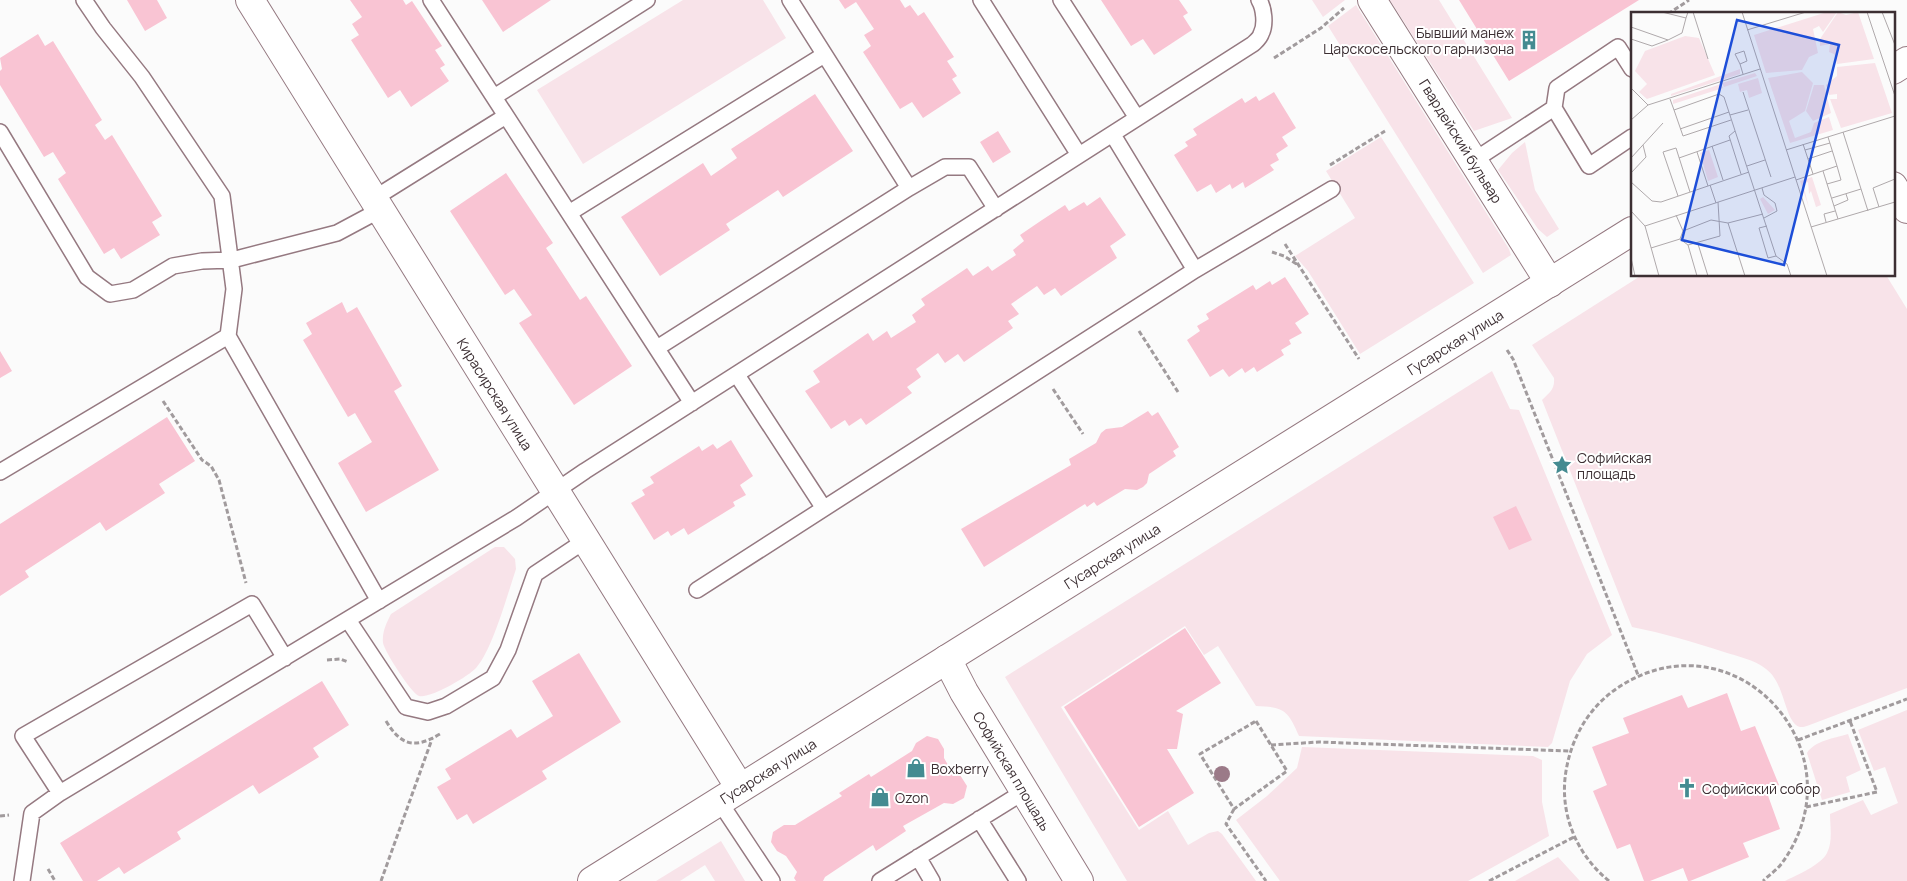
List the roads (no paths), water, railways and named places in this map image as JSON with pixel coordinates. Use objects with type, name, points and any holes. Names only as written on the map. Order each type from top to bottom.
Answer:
[{"type":"street","name":"Кирасирская улица","points":[[250,0],[586,540],[730,795]]},
{"type":"street","name":"Гвардейский бульвар","points":[[1372,0],[1550,283]]},
{"type":"street","points":[[1894,69],[1907,62]]},
{"type":"street","points":[[1894,188],[1907,209]]},
{"type":"street","name":"Гусарская улица","points":[[592,881],[1631,233]]},
{"type":"street","name":"Софийская площадь","points":[[947,660],[964,692],[1079,881]]},
{"type":"lane","points":[[84,0],[103,28],[142,77],[222,196],[232,260],[234,289],[228,336],[379,601]]},
{"type":"lane","points":[[431,0],[692,403]]},
{"type":"lane","points":[[494,97],[647,0]]},
{"type":"lane","points":[[790,0],[909,188]]},
{"type":"lane","points":[[981,0],[1079,155]]},
{"type":"lane","points":[[1061,0],[1137,118]]},
{"type":"lane","points":[[22,881],[32,813],[60,793],[516,518],[692,403],[1253,44],[1261,35],[1264,22],[1261,4],[1258,0]]},
{"type":"lane","points":[[1631,67],[1618,47],[1556,88],[1554,108],[1588,166],[1631,138]]},
{"type":"lane","points":[[569,213],[824,55]]},
{"type":"lane","points":[[1473,161],[1554,108]]},
{"type":"lane","points":[[1,135],[86,277],[110,294],[133,290],[173,266],[202,261],[232,260],[336,233],[506,116]]},
{"type":"lane","points":[[1113,135],[1195,270]]},
{"type":"lane","points":[[657,348],[945,167],[969,167],[996,209]]},
{"type":"lane","points":[[697,590],[823,507],[1195,270],[1332,189]]},
{"type":"lane","points":[[0,472],[228,336]]},
{"type":"lane","points":[[737,375],[823,507]]},
{"type":"lane","points":[[348,620],[406,707],[428,712],[446,706],[493,678],[508,650],[534,574],[586,540]]},
{"type":"lane","points":[[60,793],[23,736],[252,604],[285,658]]},
{"type":"lane","points":[[880,881],[1024,791]]},
{"type":"lane","points":[[730,795],[772,881]]},
{"type":"lane","points":[[979,819],[1018,881]]},
{"type":"lane","points":[[918,857],[932,881]]},
{"type":"place","name":"Бывший манеж Царскосельского гарнизона","points":[[1529,40]]},
{"type":"place","name":"Софийская площадь","points":[[1562,465]]},
{"type":"place","name":"Boxberry","points":[[916,768]]},
{"type":"place","name":"Софийский собор","points":[[1687,788]]},
{"type":"place","name":"Ozon","points":[[880,797]]}]
